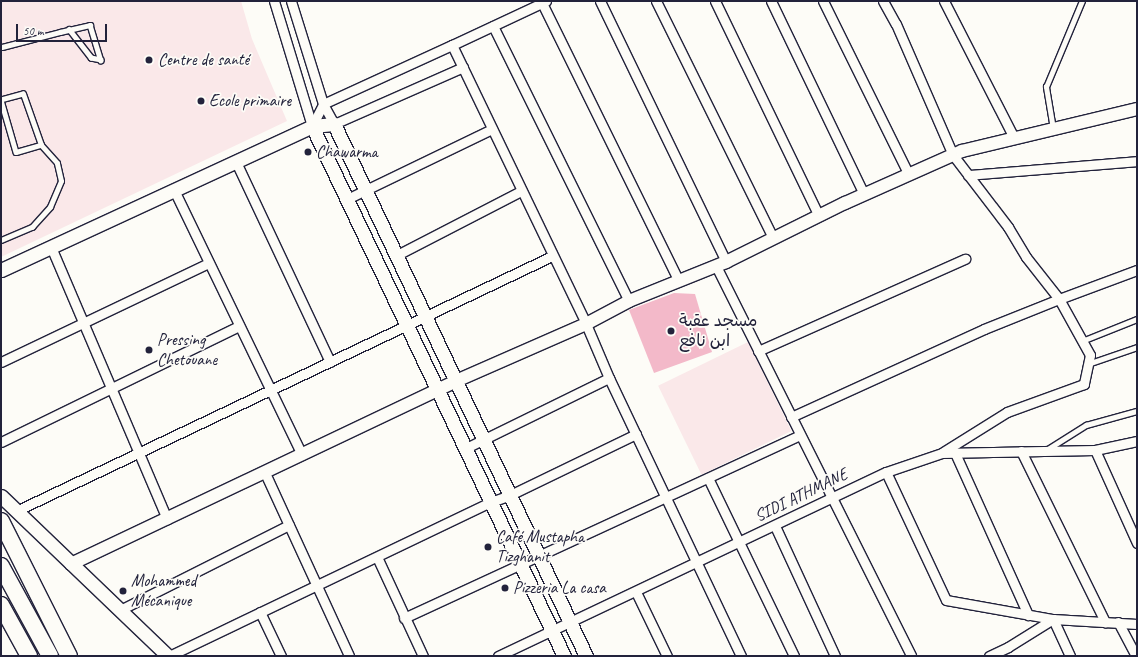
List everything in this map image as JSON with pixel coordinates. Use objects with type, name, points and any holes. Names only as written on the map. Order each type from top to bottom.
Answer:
[{"type":"highway","points":[[1,521],[69,656]]},
{"type":"highway","points":[[1,566],[50,656]]},
{"type":"highway","points":[[1,605],[29,656]]},
{"type":"main road","points":[[1,270],[312,126],[334,124],[586,656]]},
{"type":"main road","points":[[312,126],[564,656]]},
{"type":"main road","points":[[1,496],[16,512],[169,656]]},
{"type":"street","points":[[274,1],[312,126]]},
{"type":"street","points":[[291,1],[323,104],[334,124],[463,67]]},
{"type":"street","points":[[600,1],[721,264],[758,351],[911,656]]},
{"type":"street","points":[[656,1],[773,238]]},
{"type":"street","points":[[715,1],[819,216]]},
{"type":"street","points":[[771,1],[864,194]]},
{"type":"street","points":[[823,1],[909,175]]},
{"type":"street","points":[[883,1],[896,24],[953,155],[1008,227],[1026,257],[1059,299],[1090,355],[1084,384],[1007,412],[942,453]]},
{"type":"street","points":[[944,1],[1014,138]]},
{"type":"street","points":[[312,126],[323,104],[544,2],[679,281]]},
{"type":"street","points":[[493,26],[629,301]]},
{"type":"street","points":[[452,45],[552,256],[586,324],[609,378],[741,656]]},
{"type":"street","points":[[71,564],[439,391],[456,381],[586,324],[629,301],[721,264],[864,194],[962,151],[1137,110]]},
{"type":"street","points":[[347,200],[365,189],[492,130]]},
{"type":"street","points":[[968,175],[1137,161]]},
{"type":"street","points":[[236,162],[330,362]]},
{"type":"street","points":[[174,190],[302,455]]},
{"type":"street","points":[[397,255],[522,191]]},
{"type":"street","points":[[51,247],[167,519]]},
{"type":"street","points":[[16,512],[552,256]]},
{"type":"street","points":[[758,351],[965,259]]},
{"type":"street","points":[[1,362],[209,263]]},
{"type":"street","points":[[791,417],[984,329],[1137,270]]},
{"type":"street","points":[[1,442],[239,326]]},
{"type":"street","points":[[466,448],[609,378]]},
{"type":"street","points":[[169,656],[636,434]]},
{"type":"street","points":[[404,618],[800,435]]},
{"type":"street","name":"SIDI ATHMANE","points":[[498,656],[636,592],[886,472],[942,453],[1095,450],[1137,441]]},
{"type":"street","points":[[1095,450],[1137,543]]},
{"type":"street","points":[[1021,451],[1105,622]]},
{"type":"street","points":[[955,453],[1028,615]]},
{"type":"street","points":[[886,472],[946,600],[1053,619],[1137,624]]},
{"type":"street","points":[[264,473],[349,656]]},
{"type":"street","points":[[708,478],[794,656]]},
{"type":"street","points":[[120,610],[289,525]]},
{"type":"street","points":[[775,526],[835,656]]},
{"type":"street","points":[[376,557],[423,656]]},
{"type":"street","points":[[636,592],[667,656]]},
{"type":"street","points":[[260,612],[281,656]]},
{"type":"street","points":[[989,656],[999,654],[1053,619]]},
{"type":"street","points":[[1053,619],[1070,656]]},
{"type":"street","points":[[1118,622],[1136,656]]},
{"type":"lane","points":[[1053,129],[1046,87],[1082,1]]},
{"type":"lane","points":[[1,47],[69,30],[90,25],[101,60],[91,58],[69,30]]},
{"type":"lane","points":[[1,240],[32,227],[50,207],[61,181],[57,163],[41,145],[23,94],[1,100],[16,152],[41,145]]},
{"type":"lane","points":[[1082,341],[1137,319]]},
{"type":"lane","points":[[1088,364],[1137,347]]},
{"type":"lane","points":[[1045,451],[1086,425],[1137,411]]},
{"type":"shaded area","points":[[1,1],[241,1],[252,39],[287,121],[1,257]]},
{"type":"shaded area","points":[[748,342],[791,431],[702,475],[658,386]]},
{"type":"building","name":"مسجد عقبة ابن نافع","points":[[674,293],[695,294],[712,352],[654,373],[629,310]]},
{"type":"place","name":"Centre de santé","points":[[149,60]]},
{"type":"place","name":"Ecole primaire","points":[[201,101]]},
{"type":"place","name":"Chawarma","points":[[308,152]]},
{"type":"place","name":"مسجد عقبة ابن نافع","points":[[671,331]]},
{"type":"place","name":"Pressing Chetouane","points":[[149,350]]},
{"type":"place","name":"Café Mustapha Tizghanit","points":[[488,547]]},
{"type":"place","name":"Pizzeria La casa","points":[[505,588]]},
{"type":"place","name":"Mohammed Mécanique","points":[[123,591]]}]
